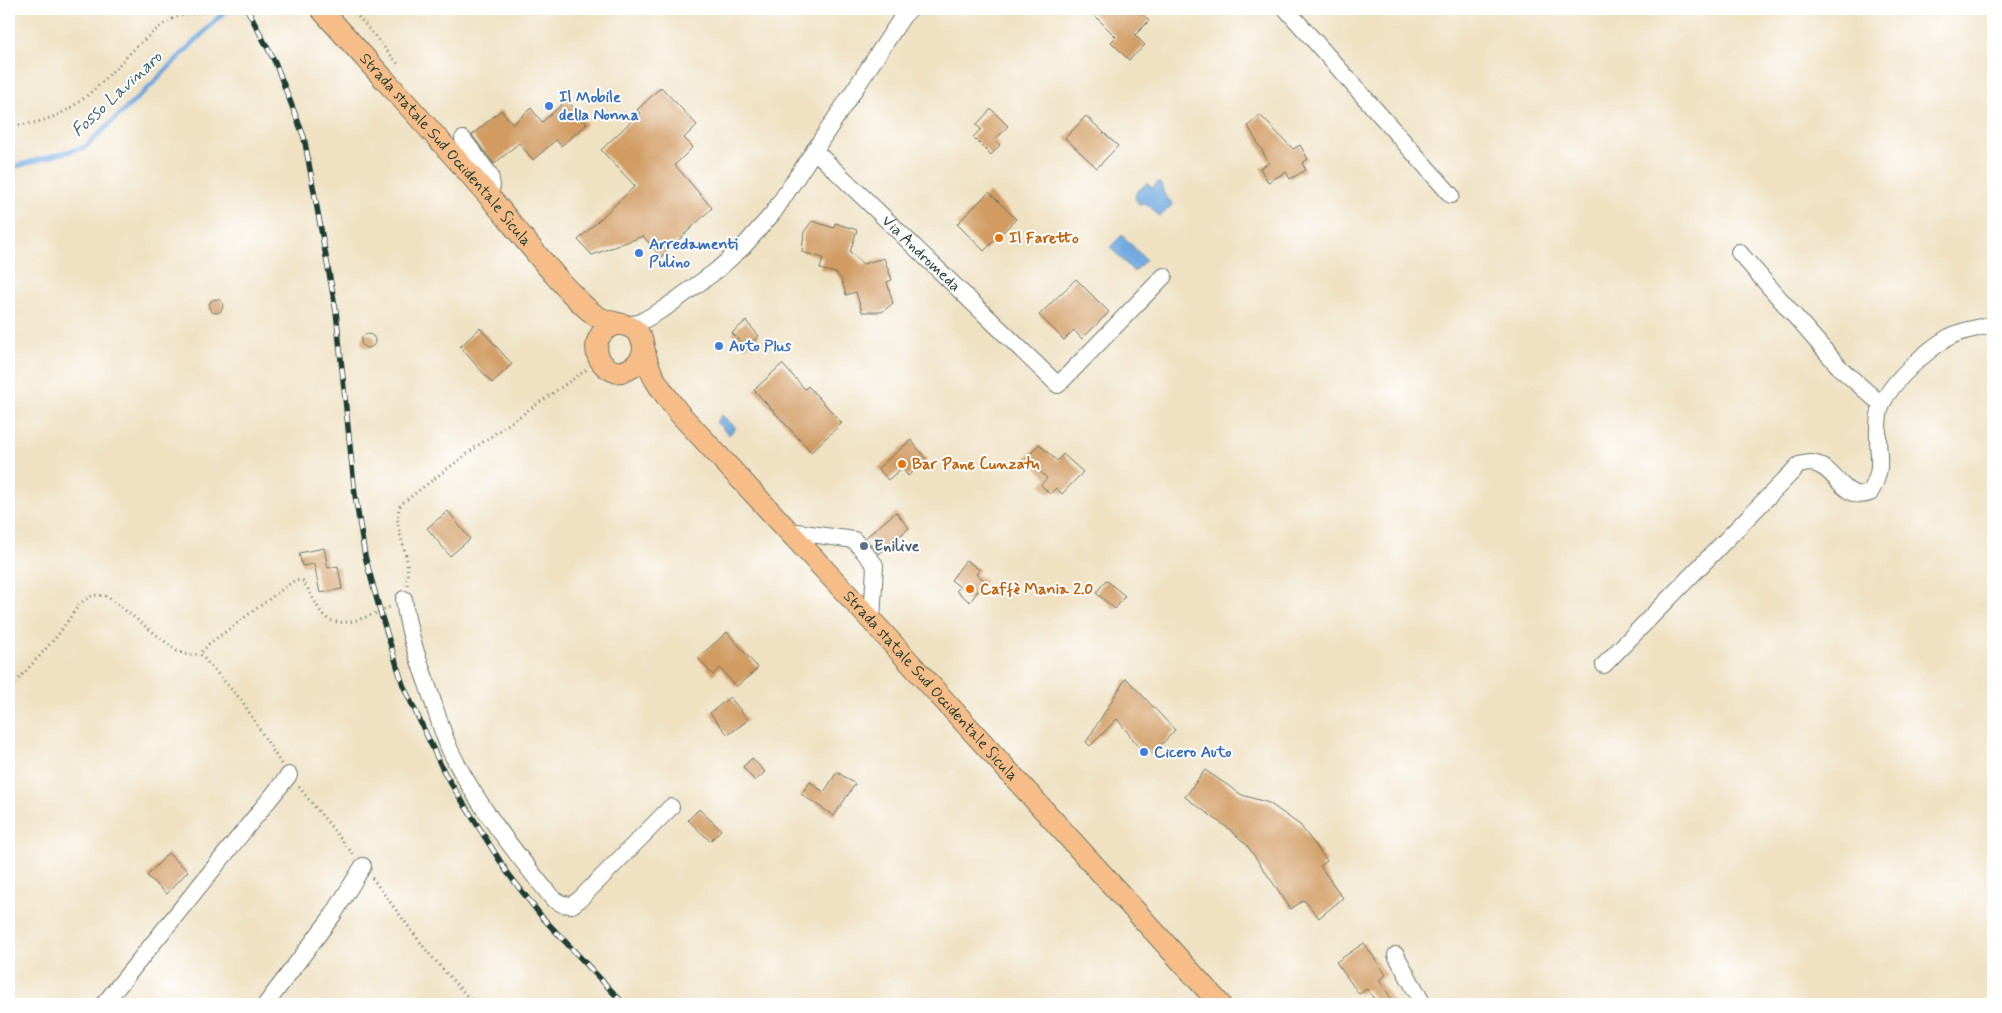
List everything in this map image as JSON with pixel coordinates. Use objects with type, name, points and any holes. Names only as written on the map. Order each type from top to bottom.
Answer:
[{"type":"main road","name":"Strada statale Sud Occidentale Sicula","points":[[320,9],[487,194],[569,290]]},
{"type":"main road","points":[[569,290],[590,311],[601,318],[636,330],[644,347],[647,365],[653,379],[679,413]]},
{"type":"main road","points":[[569,290],[586,316],[604,359],[643,384],[679,413]]},
{"type":"main road","points":[[604,359],[598,340],[604,330],[615,325],[624,325]]},
{"type":"main road","points":[[604,359],[633,368],[640,360],[644,347]]},
{"type":"main road","name":"Strada statale Sud Occidentale Sicula","points":[[679,413],[872,621],[1220,1004]]},
{"type":"street","points":[[1286,9],[1451,195]]},
{"type":"street","points":[[624,325],[639,323],[665,308],[716,271],[743,247],[773,213],[904,11]]},
{"type":"street","points":[[463,139],[490,175],[492,186],[487,194]]},
{"type":"street","name":"Via Andromeda","points":[[814,150],[1058,385],[1164,276]]},
{"type":"street","points":[[1739,252],[1842,369],[1882,405]]},
{"type":"street","points":[[644,347],[665,308]]},
{"type":"street","points":[[1604,666],[1799,465],[1810,463],[1822,467],[1852,494],[1862,496],[1870,493],[1879,477],[1878,429],[1882,405],[1891,391],[1924,356],[1951,336],[1993,324]]},
{"type":"street","points":[[789,531],[854,540],[875,565],[872,621]]},
{"type":"street","points":[[404,599],[408,625],[451,751],[503,838],[553,899],[562,904],[572,905],[580,899],[671,807]]},
{"type":"street","points":[[104,1004],[289,775]]},
{"type":"street","points":[[266,1004],[333,915],[363,866]]},
{"type":"street","points":[[1396,955],[1424,1004]]},
{"type":"path","points":[[9,125],[27,126],[66,111],[91,93],[150,35],[167,21],[179,16],[206,13],[218,9]]},
{"type":"path","points":[[9,690],[58,635],[80,604],[93,595],[107,596],[177,651],[188,655],[200,654],[209,644],[295,580],[303,581],[322,614],[331,621],[346,622],[380,611],[404,599],[407,589],[407,562],[397,522],[401,504],[480,444],[604,359]]},
{"type":"path","points":[[200,654],[242,701],[289,775],[363,866],[426,950],[474,1004]]},
{"type":"water","points":[[1158,182],[1161,184],[1164,194],[1173,204],[1160,217],[1147,204],[1139,205],[1135,197],[1136,193],[1147,183],[1152,188]]},
{"type":"water","points":[[1122,235],[1146,260],[1134,272],[1110,247]]},
{"type":"water","points":[[722,415],[736,428],[729,435],[716,422]]},
{"type":"building","points":[[1088,9],[1138,9],[1149,21],[1135,35],[1145,45],[1129,60],[1111,42],[1116,37]]},
{"type":"building","points":[[661,87],[697,125],[684,138],[693,147],[675,165],[712,208],[661,257],[643,236],[592,255],[578,240],[635,186],[601,150],[640,113],[637,110]]},
{"type":"building","points":[[567,100],[587,124],[561,146],[556,140],[533,160],[519,143],[494,164],[472,135],[501,110],[513,124],[531,108],[542,122]]},
{"type":"building","points":[[991,109],[1008,126],[995,140],[1000,145],[991,155],[973,137],[981,129],[976,125]]},
{"type":"building","points":[[1260,115],[1293,149],[1300,145],[1308,159],[1302,163],[1306,170],[1290,179],[1286,172],[1268,182],[1260,168],[1269,163],[1248,126]]},
{"type":"building","points":[[1086,116],[1118,146],[1097,168],[1065,138]]},
{"type":"building","points":[[989,192],[1016,219],[984,251],[957,224]]},
{"type":"building","points":[[812,221],[834,228],[835,223],[857,230],[850,252],[863,264],[884,258],[892,280],[887,282],[893,303],[882,312],[862,312],[856,292],[846,295],[841,279],[836,273],[820,269],[823,258],[802,252],[804,232]]},
{"type":"building","points":[[1076,279],[1109,312],[1082,339],[1074,330],[1064,340],[1039,315]]},
{"type":"building","points":[[216,299],[221,301],[223,306],[221,311],[216,313],[211,311],[209,306],[211,301]]},
{"type":"building","points":[[746,321],[759,336],[746,348],[732,333]]},
{"type":"building","points":[[480,328],[512,364],[492,383],[460,347]]},
{"type":"building","points":[[365,334],[371,334],[375,341],[371,348],[365,348],[361,344],[361,338]]},
{"type":"building","points":[[782,364],[805,389],[808,386],[842,423],[811,452],[754,390]]},
{"type":"building","name":"Bar Pane Cunzatu","points":[[911,440],[927,460],[908,476],[902,468],[888,480],[878,468]]},
{"type":"building","points":[[1039,444],[1057,461],[1063,454],[1083,472],[1062,494],[1056,488],[1050,494],[1041,485],[1047,478],[1026,458]]},
{"type":"building","points":[[448,511],[470,539],[450,556],[427,528]]},
{"type":"building","points":[[896,512],[909,528],[879,554],[865,538]]},
{"type":"building","points":[[324,548],[328,568],[338,566],[342,589],[320,593],[314,564],[302,566],[299,553]]},
{"type":"building","points":[[966,560],[980,570],[976,574],[985,581],[970,602],[956,591],[960,587],[951,580]]},
{"type":"building","points":[[1106,580],[1125,596],[1115,609],[1096,593]]},
{"type":"building","points":[[727,632],[758,668],[736,687],[720,668],[713,675],[698,658]]},
{"type":"building","points":[[1126,678],[1175,730],[1153,754],[1148,750],[1144,753],[1117,719],[1090,746],[1086,742]]},
{"type":"building","points":[[730,697],[748,720],[728,735],[710,713]]},
{"type":"building","points":[[752,758],[765,772],[755,781],[743,767]]},
{"type":"building","points":[[1205,770],[1242,795],[1269,803],[1300,825],[1327,861],[1320,866],[1343,898],[1319,918],[1304,900],[1291,909],[1246,844],[1229,829],[1185,797]]},
{"type":"building","points":[[837,772],[855,784],[834,816],[801,794],[810,782],[824,792]]},
{"type":"building","points":[[699,809],[721,830],[710,841],[688,820]]},
{"type":"building","points":[[168,853],[188,871],[167,894],[147,876]]},
{"type":"building","points":[[1364,943],[1386,975],[1379,980],[1395,1004],[1378,1004],[1367,989],[1359,994],[1336,962]]},
{"type":"waterway","name":"Fosso Lavinaro","points":[[9,168],[85,147],[147,89],[227,9]]},
{"type":"railway","points":[[247,9],[275,62],[304,137],[336,311],[355,495],[365,556],[403,685],[445,774],[507,872],[542,917],[624,1004]]},
{"type":"place","name":"Il Mobile della Nonna","points":[[549,106]]},
{"type":"place","name":"Il Faretto","points":[[999,238]]},
{"type":"place","name":"Arredamenti Pulino","points":[[639,253]]},
{"type":"place","name":"Auto Plus","points":[[719,346]]},
{"type":"place","name":"Bar Pane Cunzatu","points":[[902,464]]},
{"type":"place","name":"Enilive","points":[[864,546]]},
{"type":"place","name":"Caffè Mania 2.0","points":[[970,589]]},
{"type":"place","name":"Cicero Auto","points":[[1144,752]]}]
